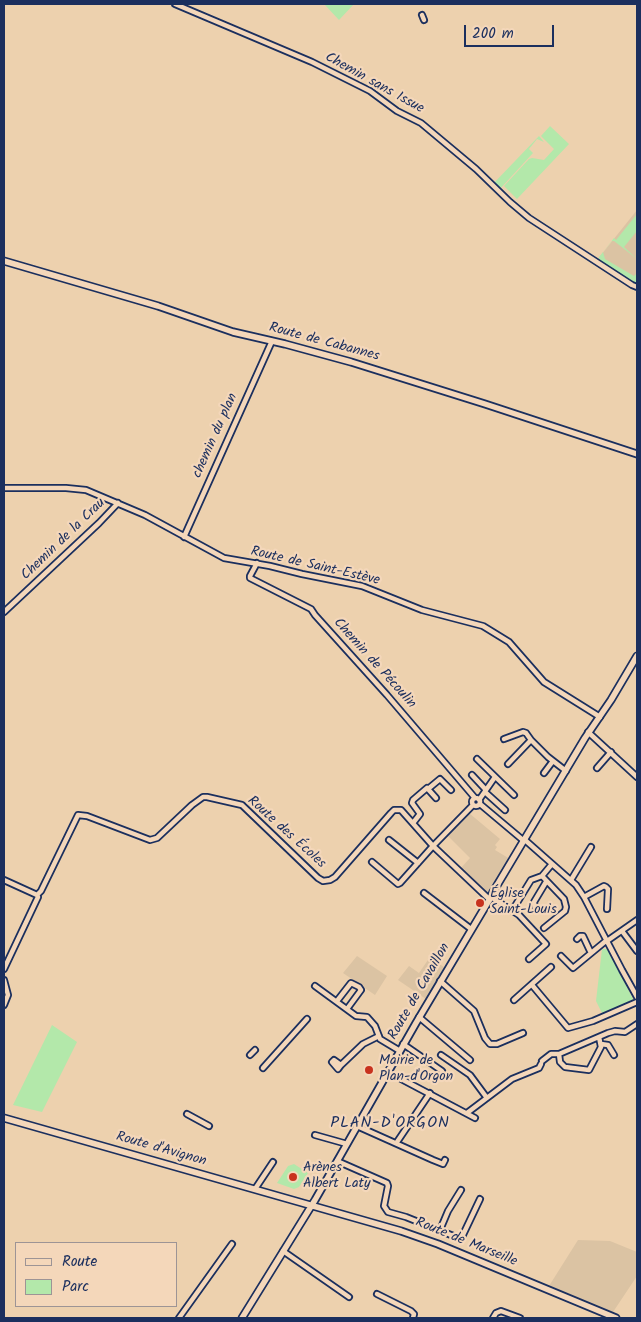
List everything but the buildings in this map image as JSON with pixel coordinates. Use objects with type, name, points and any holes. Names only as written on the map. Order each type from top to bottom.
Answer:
[{"type":"main road","name":"Route de Cabannes","points":[[4,261],[158,306],[227,330],[350,362],[637,454]]},
{"type":"main road","name":"Route de Cavaillon","points":[[242,1318],[311,1206],[403,1044],[471,929],[522,848],[524,840],[588,732],[600,717],[637,656]]},
{"type":"main road","name":"Route d'Avignon","points":[[4,1118],[311,1206]]},
{"type":"main road","name":"Route de Marseille","points":[[311,1206],[432,1241],[616,1318]]},
{"type":"street","name":"Chemin sans Issue","points":[[175,4],[312,62],[370,91],[397,111],[421,123],[476,169],[529,218],[637,287]]},
{"type":"street","name":"chemin du plan","points":[[184,537],[271,342]]},
{"type":"street","name":"Route de Saint-Estève","points":[[4,488],[78,488],[145,515],[224,558],[258,563],[362,586],[422,610],[483,626],[509,642],[544,682],[600,717]]},
{"type":"street","name":"Chemin de la Crau","points":[[4,612],[118,504]]},
{"type":"street","name":"Chemin de Pécoulin","points":[[258,563],[250,578],[311,608],[315,615],[478,801],[571,880],[584,897],[637,997]]},
{"type":"street","points":[[504,740],[523,732],[526,733],[553,761],[566,770]]},
{"type":"street","points":[[588,732],[637,776]]},
{"type":"street","points":[[508,764],[531,740]]},
{"type":"street","points":[[597,768],[611,752]]},
{"type":"street","points":[[477,759],[514,796]]},
{"type":"street","points":[[544,773],[553,761]]},
{"type":"street","points":[[472,775],[485,791],[505,810]]},
{"type":"street","points":[[413,823],[420,814],[412,803],[413,800],[427,788],[428,790],[440,778],[451,790]]},
{"type":"street","points":[[372,862],[398,884],[473,805],[472,800],[478,801],[494,778]]},
{"type":"street","points":[[428,790],[436,798]]},
{"type":"street","name":"Route des Écoles","points":[[37,895],[41,891],[78,815],[87,816],[150,840],[156,838],[203,797],[237,804],[242,806],[318,878],[327,881],[335,877],[394,810],[400,810],[433,846],[490,898],[519,915],[546,944],[529,960]]},
{"type":"street","points":[[390,840],[418,862]]},
{"type":"street","points":[[571,880],[591,847]]},
{"type":"street","points":[[515,906],[531,880],[542,876],[552,864]]},
{"type":"street","points":[[542,876],[564,899],[566,907],[565,911],[544,928]]},
{"type":"street","points":[[4,880],[38,897],[4,969]]},
{"type":"street","points":[[535,910],[534,902],[546,882]]},
{"type":"street","points":[[584,897],[604,886],[606,887],[607,909]]},
{"type":"street","points":[[424,893],[471,929]]},
{"type":"street","points":[[561,956],[573,968],[590,953],[637,920]]},
{"type":"street","points":[[622,931],[637,951]]},
{"type":"street","points":[[577,938],[582,936],[590,953]]},
{"type":"street","points":[[514,1000],[551,967]]},
{"type":"street","points":[[4,980],[8,995],[4,1005]]},
{"type":"street","points":[[440,982],[474,1010],[485,1038],[490,1044],[497,1044],[523,1033]]},
{"type":"street","points":[[337,1001],[351,983],[359,987],[361,990],[347,1009]]},
{"type":"street","points":[[532,985],[568,1028],[593,1021],[637,1002]]},
{"type":"street","points":[[315,986],[356,1016],[368,1017],[383,1041],[400,1051]]},
{"type":"street","points":[[419,1017],[470,1060]]},
{"type":"street","points":[[280,1045],[262,1067],[307,1019]]},
{"type":"street","points":[[467,1113],[512,1079],[539,1068],[542,1062],[551,1054],[559,1054],[615,1031],[625,1032],[637,1024]]},
{"type":"street","points":[[341,1065],[363,1044],[379,1036]]},
{"type":"street","points":[[559,1054],[559,1060],[564,1066],[588,1070],[601,1044],[599,1037]]},
{"type":"street","points":[[403,1044],[442,1071]]},
{"type":"street","points":[[601,1044],[607,1044],[614,1055]]},
{"type":"street","points":[[250,1055],[255,1050]]},
{"type":"street","points":[[441,1055],[474,1079],[487,1098]]},
{"type":"street","points":[[388,1072],[476,1118]]},
{"type":"street","points":[[397,1142],[430,1093]]},
{"type":"street","points":[[187,1114],[208,1126]]},
{"type":"street","points":[[357,1126],[443,1164],[445,1160]]},
{"type":"street","points":[[315,1135],[347,1144]]},
{"type":"street","points":[[337,1161],[387,1183],[385,1210],[461,1239],[480,1199]]},
{"type":"street","points":[[255,1189],[273,1162]]},
{"type":"street","points":[[440,1230],[448,1211],[461,1190]]},
{"type":"street","points":[[179,1318],[232,1244]]},
{"type":"street","points":[[283,1251],[349,1297]]},
{"type":"street","points":[[377,1294],[411,1311],[414,1314],[413,1318]]},
{"type":"street","points":[[493,1318],[496,1313],[501,1311],[520,1318]]},
{"type":"shaded area","points":[[637,210],[637,286],[597,260]]},
{"type":"shaded area","points":[[469,813],[500,839],[495,845],[497,847],[495,850],[510,859],[488,894],[479,889],[460,869],[470,858],[448,836]]},
{"type":"shaded area","points":[[357,956],[387,976],[375,995],[343,973]]},
{"type":"shaded area","points":[[430,957],[445,968],[426,999],[398,980],[409,966],[419,973]]},
{"type":"shaded area","points":[[578,1240],[610,1241],[637,1252],[637,1276],[613,1312],[549,1286]]},
{"type":"green space","points":[[324,4],[354,4],[339,20]]},
{"type":"green space","points":[[550,126],[569,144],[517,199],[504,186],[529,159],[544,160],[554,149],[541,136]]},
{"type":"green space","points":[[539,136],[544,142],[537,139],[529,149],[533,153],[499,190],[492,185]]},
{"type":"green space","points":[[637,214],[637,231],[624,247],[637,259],[614,241],[603,252],[605,259],[634,276],[637,273],[637,285],[599,260],[599,257],[614,238],[616,240]]},
{"type":"green space","points":[[602,949],[608,949],[634,1001],[603,1015],[596,1001]]},
{"type":"green space","points":[[52,1025],[77,1042],[42,1112],[13,1105]]},
{"type":"green space","name":"Arènes Albert Laty","points":[[294,1164],[308,1173],[299,1187],[294,1189],[277,1183],[288,1166]]},
{"type":"place","name":"Église Saint-Louis","points":[[480,903]]},
{"type":"place","name":"Mairie de Plan-d'Orgon","points":[[369,1070]]},
{"type":"place","name":"Arènes Albert Laty","points":[[293,1177]]},
{"type":"district","name":"PLAN-D'ORGON","points":[[390,1124]]}]
